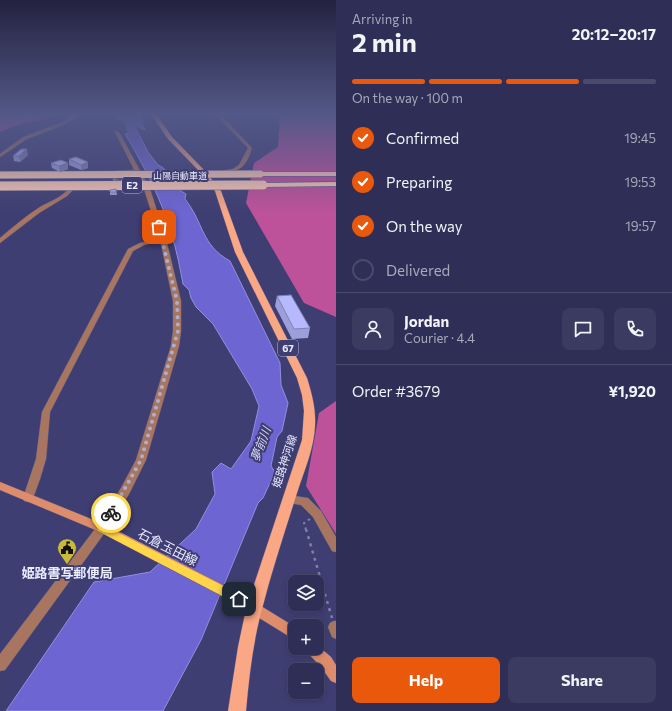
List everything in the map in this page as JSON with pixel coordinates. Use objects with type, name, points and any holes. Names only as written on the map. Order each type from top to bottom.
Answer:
[{"type":"highway","name":"山陽自動車道","points":[[0,175],[336,174]]},
{"type":"highway","name":"山陽自動車道","points":[[0,188],[336,184]]},
{"type":"main road","name":"姫路神河線","points":[[179,147],[203,172],[218,191],[239,252],[302,378],[308,392],[311,407],[310,428],[304,456],[288,499],[254,608],[248,637],[238,711]]},
{"type":"main road","name":"石倉玉田線","points":[[0,486],[107,531],[239,599],[288,630]]},
{"type":"main road","points":[[318,655],[326,662],[336,676]]},
{"type":"street","points":[[0,156],[12,147]]},
{"type":"street","points":[[0,665],[107,531],[141,460],[175,346],[178,331],[177,301],[163,239],[145,185],[125,147]]},
{"type":"street","points":[[203,172],[231,171],[240,168],[246,160],[249,147]]},
{"type":"street","points":[[0,188],[71,189],[145,185]]},
{"type":"street","points":[[0,242],[10,231],[44,207],[68,195],[71,189]]},
{"type":"street","points":[[28,498],[41,458],[46,412],[126,257],[130,250],[142,244],[163,239]]},
{"type":"street","points":[[288,499],[304,501],[318,517],[336,547]]},
{"type":"lane","points":[[138,171],[117,172],[114,180],[145,185]]},
{"type":"path","points":[[318,517],[307,519],[304,523],[335,629]]},
{"type":"shaded area","points":[[278,147],[336,147],[336,317],[304,303],[246,203],[254,163]]},
{"type":"shaded area","points":[[336,401],[336,534],[306,486],[319,413]]},
{"type":"water","name":"夢前川","points":[[132,147],[145,147],[158,165],[173,177],[178,189],[186,194],[185,199],[208,241],[213,248],[230,261],[280,363],[281,385],[288,403],[282,431],[277,437],[271,466],[275,472],[263,498],[258,503],[201,640],[163,711],[6,711],[94,582],[150,572],[196,529],[215,494],[212,472],[221,463],[231,469],[251,441],[259,406],[252,389],[213,324],[196,307],[189,290],[183,284],[180,266],[168,223],[158,196]]},
{"type":"building","points":[[21,149],[27,149],[19,156],[13,156]]},
{"type":"building","points":[[76,157],[88,162],[81,165],[69,159]]},
{"type":"building","points":[[61,160],[68,163],[59,166],[51,163]]},
{"type":"building","points":[[116,189],[116,192],[110,192],[110,190]]},
{"type":"building","points":[[291,295],[310,328],[294,329],[277,296]]},
{"type":"way so far","points":[[111,513],[125,491],[141,460],[175,346],[178,331],[177,301],[159,227]]},
{"type":"place","name":"姫路書写郵便局","points":[[67,565]]},
{"type":"route","points":[[111,513],[102,528],[239,599]]}]
